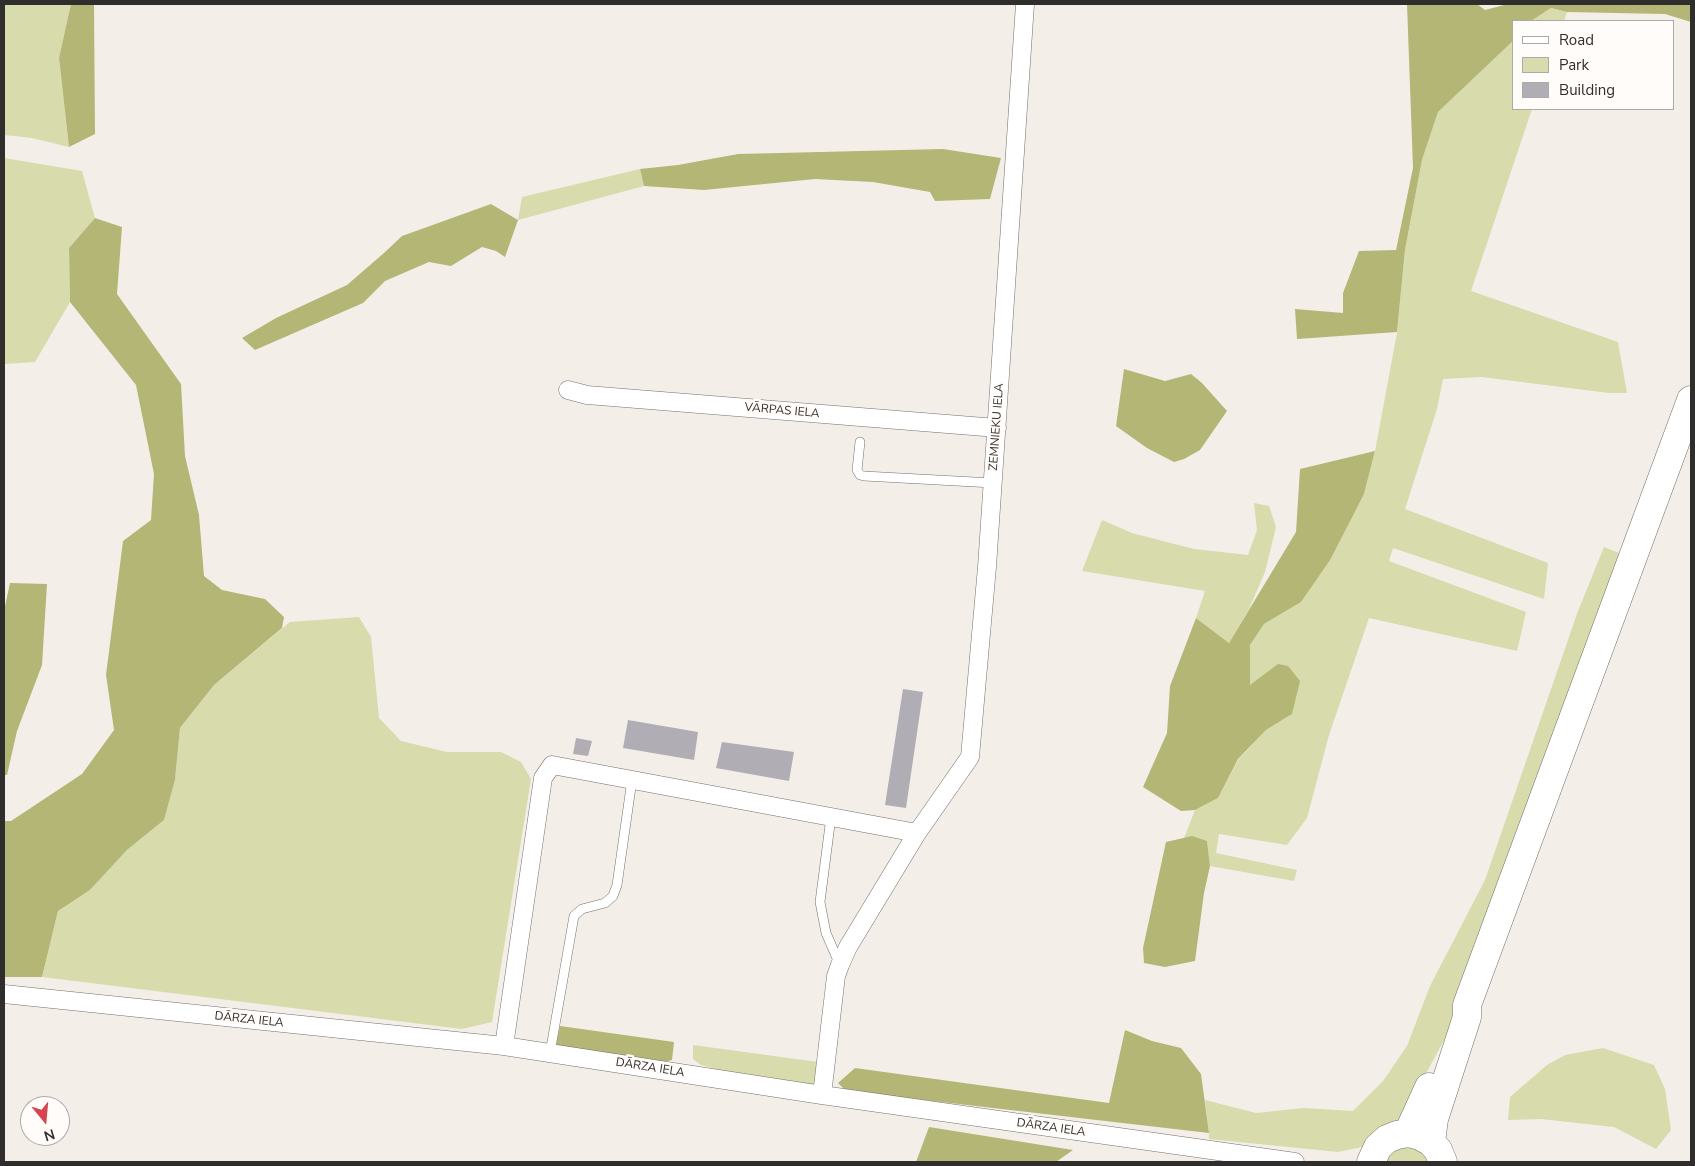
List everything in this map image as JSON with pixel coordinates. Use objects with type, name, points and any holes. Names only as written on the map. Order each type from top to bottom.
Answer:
[{"type":"highway","points":[[1371,1162],[1378,1147],[1387,1139],[1397,1135],[1434,1152],[1448,1043],[1459,1014],[1467,1005],[1691,400]]},
{"type":"street","name":"ZEMNIEKU IELA","points":[[822,1095],[836,976],[840,965],[848,947],[916,833],[970,757],[993,483],[1025,4]]},
{"type":"street","name":"VĀRPAS IELA","points":[[568,390],[587,395],[997,428]]},
{"type":"street","points":[[504,1046],[543,778],[552,765],[916,833]]},
{"type":"street","name":"DĀRZA IELA","points":[[4,994],[504,1046],[822,1095],[1295,1162]]},
{"type":"lane","points":[[860,442],[858,470],[864,476],[993,483]]},
{"type":"lane","points":[[550,1053],[574,916],[582,909],[605,904],[613,896],[617,885],[632,780]]},
{"type":"lane","points":[[831,817],[820,902],[826,933],[840,965]]},
{"type":"green space","points":[[4,4],[71,4],[59,59],[69,147],[32,138],[4,135]]},
{"type":"green space","points":[[71,4],[94,4],[95,134],[69,147],[59,58]]},
{"type":"green space","points":[[1407,4],[1477,4],[1485,10],[1508,4],[1691,4],[1691,22],[1665,14],[1567,12],[1551,8],[1533,20],[1512,20],[1512,42],[1438,112],[1422,160],[1405,250],[1397,332],[1297,339],[1295,309],[1343,313],[1343,293],[1359,251],[1396,250],[1413,168]]},
{"type":"green space","points":[[1551,8],[1567,12],[1564,20],[1533,20]]},
{"type":"green space","points":[[1512,42],[1512,110],[1532,110],[1471,291],[1618,342],[1627,393],[1609,393],[1482,377],[1443,379],[1437,409],[1405,509],[1548,563],[1544,599],[1393,548],[1389,561],[1526,612],[1517,651],[1369,618],[1329,735],[1307,818],[1287,845],[1219,834],[1216,853],[1297,870],[1294,881],[1210,866],[1207,841],[1184,838],[1195,810],[1218,798],[1238,760],[1266,730],[1292,714],[1250,686],[1250,645],[1264,624],[1301,602],[1364,494],[1375,451],[1397,333],[1405,250],[1422,160],[1438,112]]},
{"type":"green space","points":[[943,149],[1001,158],[990,199],[935,201],[930,192],[873,182],[815,179],[704,190],[644,186],[640,169],[678,165],[738,154]]},
{"type":"green space","points":[[4,158],[82,171],[95,218],[69,248],[70,302],[35,362],[4,364]]},
{"type":"green space","points":[[640,169],[644,186],[518,220],[522,197]]},
{"type":"green space","points":[[491,204],[518,220],[505,257],[496,251],[482,247],[451,266],[429,262],[385,281],[363,303],[255,350],[242,338],[276,318],[347,285],[402,236]]},
{"type":"green space","points":[[95,218],[122,227],[117,294],[181,384],[185,456],[199,515],[204,576],[222,590],[265,599],[284,617],[282,628],[214,685],[180,728],[175,780],[164,820],[127,850],[90,890],[58,911],[42,977],[4,977],[4,821],[11,821],[82,774],[114,730],[106,675],[123,541],[151,520],[154,474],[136,385],[70,302],[69,248]]},
{"type":"green space","points":[[1124,369],[1165,381],[1191,374],[1202,383],[1227,411],[1200,450],[1174,462],[1147,448],[1116,426]]},
{"type":"green space","points":[[1375,451],[1364,494],[1330,560],[1301,602],[1264,624],[1250,645],[1250,685],[1278,664],[1288,666],[1300,681],[1292,714],[1266,730],[1238,759],[1218,798],[1195,810],[1181,811],[1143,787],[1167,733],[1170,686],[1196,618],[1229,643],[1296,532],[1300,469]]},
{"type":"green space","points":[[1254,503],[1269,506],[1276,527],[1265,572],[1249,609],[1229,643],[1196,618],[1205,591],[1082,571],[1102,520],[1132,533],[1194,549],[1248,555],[1257,530]]},
{"type":"green space","points":[[1604,547],[1619,553],[1609,594],[1448,1033],[1424,1077],[1407,1119],[1362,1147],[1338,1152],[1209,1139],[1205,1100],[1256,1113],[1304,1108],[1353,1111],[1383,1081],[1407,1046],[1430,986],[1485,880],[1578,611]]},
{"type":"green space","points":[[10,583],[47,584],[42,665],[17,731],[7,775],[4,775],[4,611]]},
{"type":"green space","points":[[359,617],[371,637],[379,718],[401,741],[447,752],[501,752],[521,762],[531,779],[492,1022],[462,1029],[42,977],[58,911],[90,890],[127,850],[164,820],[175,780],[180,728],[214,685],[290,622]]},
{"type":"green space","points":[[1192,836],[1207,841],[1210,866],[1204,893],[1195,961],[1165,967],[1144,963],[1143,948],[1166,842]]},
{"type":"green space","points":[[560,1026],[674,1042],[672,1060],[660,1063],[556,1046]]},
{"type":"green space","points":[[1125,1030],[1152,1041],[1181,1048],[1201,1074],[1209,1133],[846,1091],[838,1083],[855,1068],[1109,1103]]},
{"type":"green space","points":[[693,1045],[818,1062],[817,1086],[737,1075],[701,1065],[693,1059]]},
{"type":"green space","points":[[1603,1048],[1654,1065],[1665,1089],[1671,1130],[1656,1149],[1614,1127],[1541,1119],[1508,1120],[1510,1097],[1547,1065],[1565,1055]]},
{"type":"green space","points":[[929,1127],[1073,1150],[1056,1162],[916,1162]]},
{"type":"green space","points":[[1407,1145],[1422,1151],[1430,1162],[1383,1162],[1392,1150]]},
{"type":"building","points":[[903,689],[923,692],[906,808],[885,805]]},
{"type":"building","points":[[628,720],[698,732],[694,760],[623,748]]},
{"type":"building","points":[[576,738],[592,741],[588,756],[573,754]]},
{"type":"building","points":[[722,742],[794,752],[789,781],[716,768]]}]
